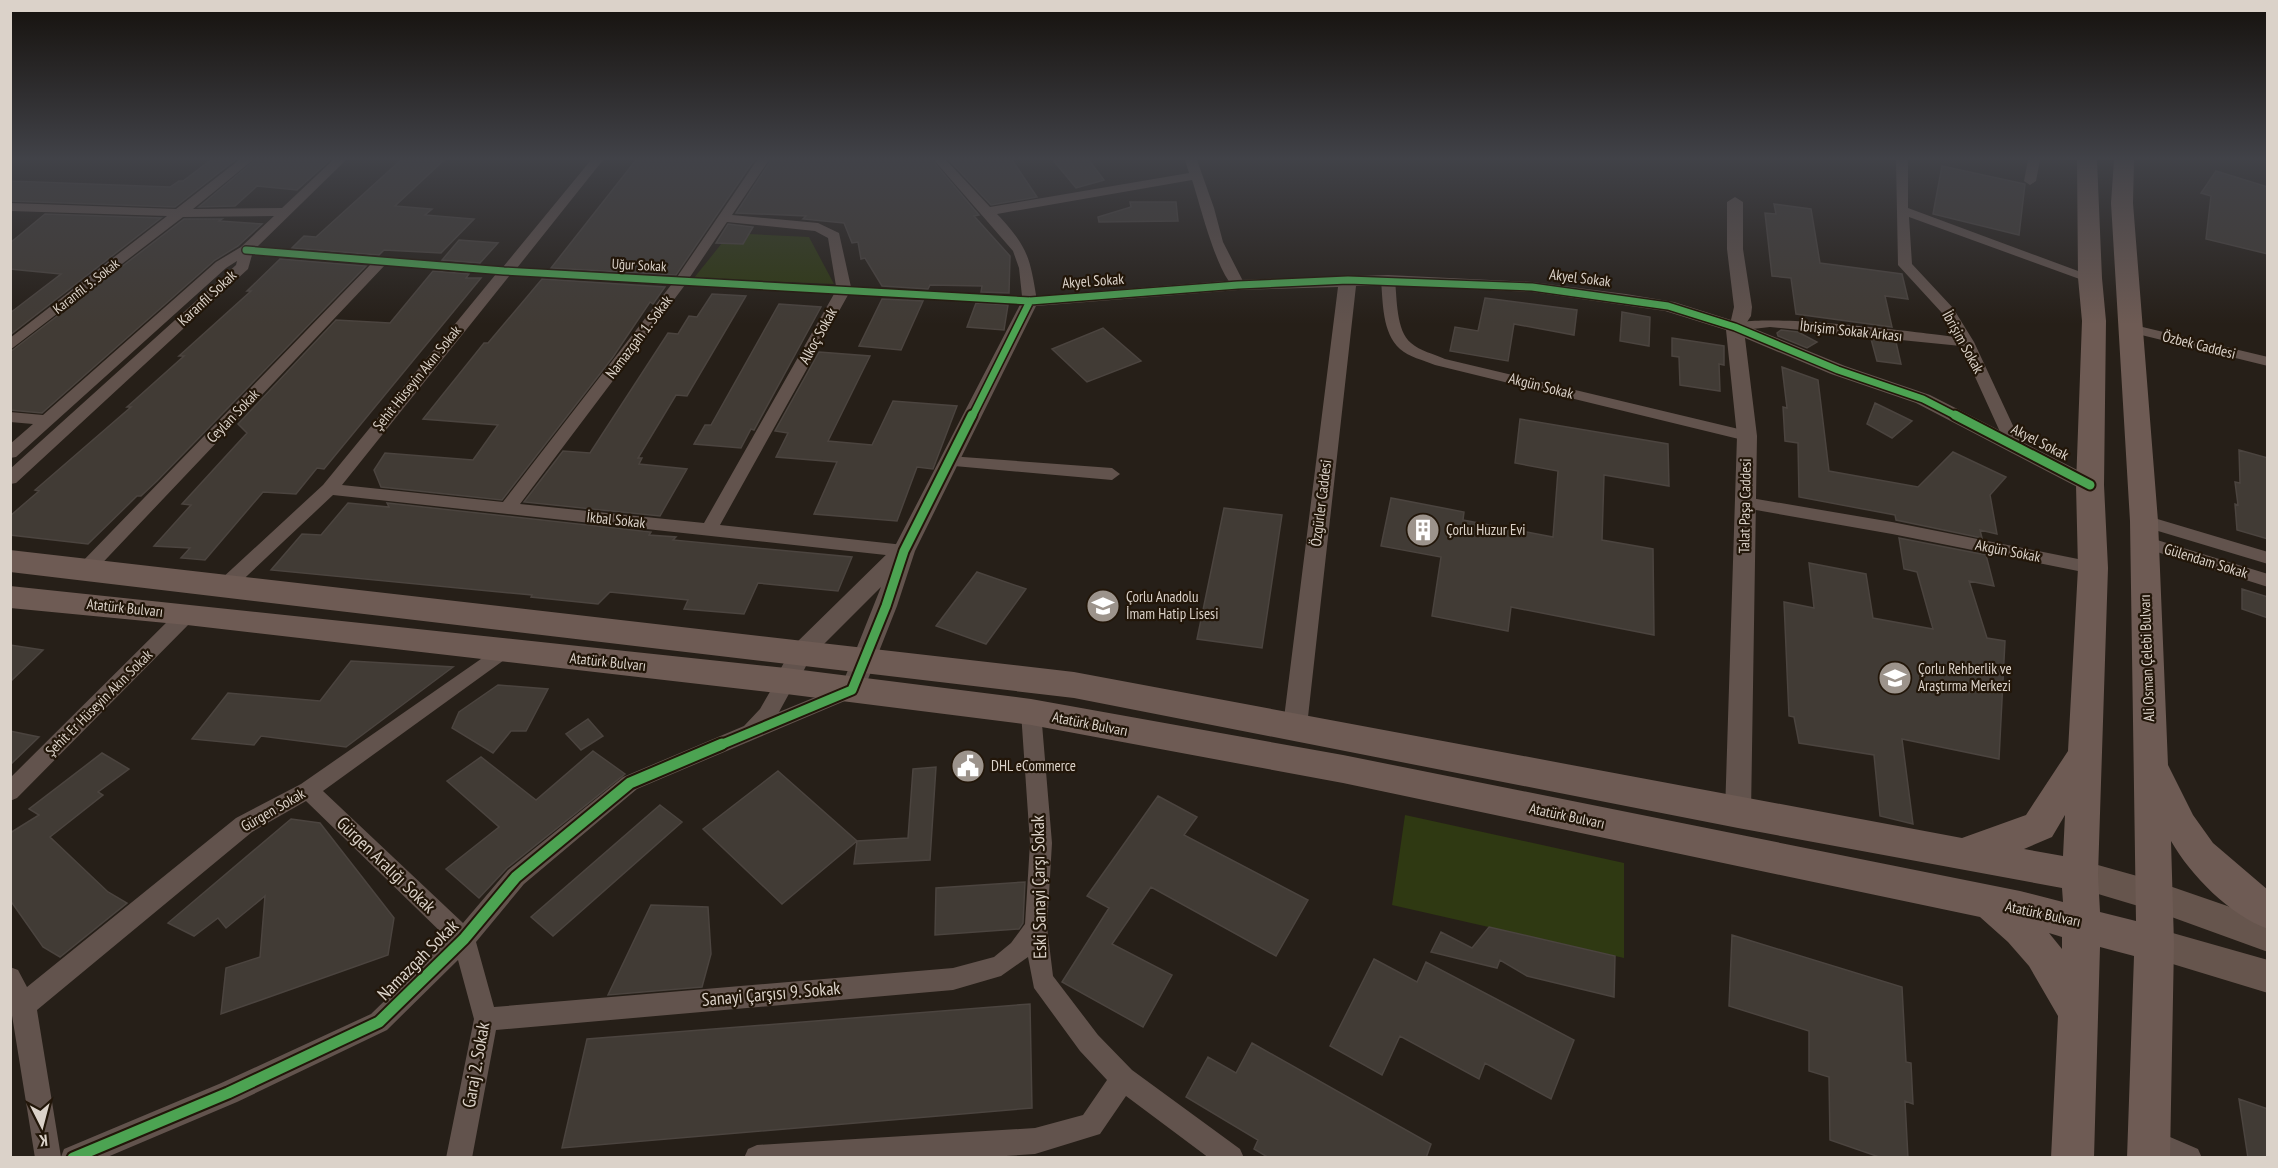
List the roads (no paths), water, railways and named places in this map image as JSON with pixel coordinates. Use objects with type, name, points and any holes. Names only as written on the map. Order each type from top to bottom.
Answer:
[{"type":"main road","points":[[2072,1158],[2082,922],[2080,875],[2093,568],[2090,485],[2094,321],[2090,278],[2092,260],[2090,215]]},
{"type":"main road","name":"Ali Osman Çelebi Bulvarı","points":[[2123,215],[2144,531],[2155,896],[2149,1149]]},
{"type":"main road","name":"Atatürk Bulvarı","points":[[10,561],[801,652],[858,675],[1031,712],[1343,770],[1991,903],[2082,922],[2155,944]]},
{"type":"main road","name":"Atatürk Bulvarı","points":[[10,597],[187,614],[786,681],[858,675],[1074,685],[1738,813],[2080,875],[2155,896],[2268,936]]},
{"type":"main road","points":[[1962,853],[2014,837],[2039,826],[2085,752]]},
{"type":"main road","points":[[2151,765],[2175,814],[2200,854],[2240,891],[2268,912]]},
{"type":"main road","points":[[1991,903],[2024,929],[2050,960],[2078,1013]]},
{"type":"main road","points":[[2155,944],[2268,977]]},
{"type":"street","name":"Karanfil 3. Sokak","points":[[10,346],[176,215]]},
{"type":"street","points":[[246,250],[283,215]]},
{"type":"street","name":"Şehit Hüseyin Akın Sokak","points":[[226,585],[328,489],[551,215]]},
{"type":"street","name":"Namazgah 1. Sokak","points":[[507,508],[681,281],[725,215]]},
{"type":"street","points":[[750,732],[858,675],[904,551],[1030,301],[1024,262],[1007,235],[987,215]]},
{"type":"street","points":[[1210,215],[1216,242],[1238,285]]},
{"type":"street","name":"Talat Paşa Caddesi","points":[[1735,215],[1735,249],[1743,307],[1742,316],[1735,327],[1747,436],[1738,813]]},
{"type":"street","name":"İbrişim Sokak","points":[[1902,215],[1905,265],[1948,311],[1967,342],[2014,445]]},
{"type":"street","points":[[1914,215],[2090,278]]},
{"type":"street","points":[[723,218],[818,227],[834,236],[844,288]]},
{"type":"street","name":"Uğur Sokak","points":[[246,250],[504,271],[844,288],[1030,301]]},
{"type":"street","name":"Karanfil Sokak","points":[[10,453],[221,265],[246,250]]},
{"type":"street","name":"Karanfil Sokak","points":[[10,479],[243,266],[246,250]]},
{"type":"street","name":"Ceylan Sokak","points":[[85,570],[381,262]]},
{"type":"street","name":"Özgürler Caddesi","points":[[1295,726],[1348,280]]},
{"type":"street","name":"Akyel Sokak","points":[[1030,301],[1238,285],[1388,280],[1532,287],[1668,306],[1735,327],[1838,370],[1923,399],[2090,485]]},
{"type":"street","name":"Akgün Sokak","points":[[1388,280],[1393,317],[1403,344],[1420,354],[1440,362],[1747,436]]},
{"type":"street","name":"Alkoç Sokak","points":[[709,530],[844,288]]},
{"type":"street","name":"İbrişim Sokak Arkası","points":[[1735,327],[1770,323],[1967,342]]},
{"type":"street","name":"Özbek Caddesi","points":[[2130,328],[2268,362]]},
{"type":"street","points":[[10,417],[48,420]]},
{"type":"street","points":[[949,461],[1113,474]]},
{"type":"street","name":"İkbal Sokak","points":[[328,489],[904,551]]},
{"type":"street","name":"Akgün Sokak","points":[[1745,503],[1892,528],[2093,568]]},
{"type":"street","name":"Gülendam Sokak","points":[[2144,531],[2268,558]]},
{"type":"street","name":"Gülendam Sokak","points":[[2144,531],[2268,581]]},
{"type":"street","points":[[786,681],[801,652],[904,551]]},
{"type":"street","name":"Şehit Er Hüseyin Akın Sokak","points":[[10,792],[187,614]]},
{"type":"street","name":"Gürgen Sokak","points":[[24,1005],[244,825],[308,790],[504,650]]},
{"type":"street","name":"Namazgah Sokak","points":[[74,1158],[228,1093],[379,1022],[464,939],[516,878],[630,783],[750,732],[767,715],[786,681]]},
{"type":"street","name":"Eski Sanayi Çarşı Sokak","points":[[1031,712],[1041,843],[1036,927],[1042,980],[1089,1043],[1123,1078],[1231,1158]]},
{"type":"street","name":"Gürgen Aralığı Sokak","points":[[308,790],[464,939]]},
{"type":"street","name":"Sanayi Çarşısı 9. Sokak","points":[[486,1019],[953,979],[992,970],[1018,954],[1036,927]]},
{"type":"street","name":"Garaj 2. Sokak","points":[[459,1158],[486,1019],[464,939]]},
{"type":"street","points":[[10,978],[24,1005],[48,1158]]},
{"type":"street","points":[[757,1158],[1035,1149],[1091,1125],[1123,1078]]},
{"type":"street","points":[[2149,1149],[2189,1158]]},
{"type":"place","name":"Çorlu Huzur Evi","points":[[1423,530]]},
{"type":"place","name":"Çorlu Anadolu İmam Hatip Lisesi","points":[[1103,606]]},
{"type":"place","name":"Çorlu Rehberlik ve Araştırma Merkezi","points":[[1895,678]]},
{"type":"place","name":"DHL eCommerce","points":[[968,766]]}]
